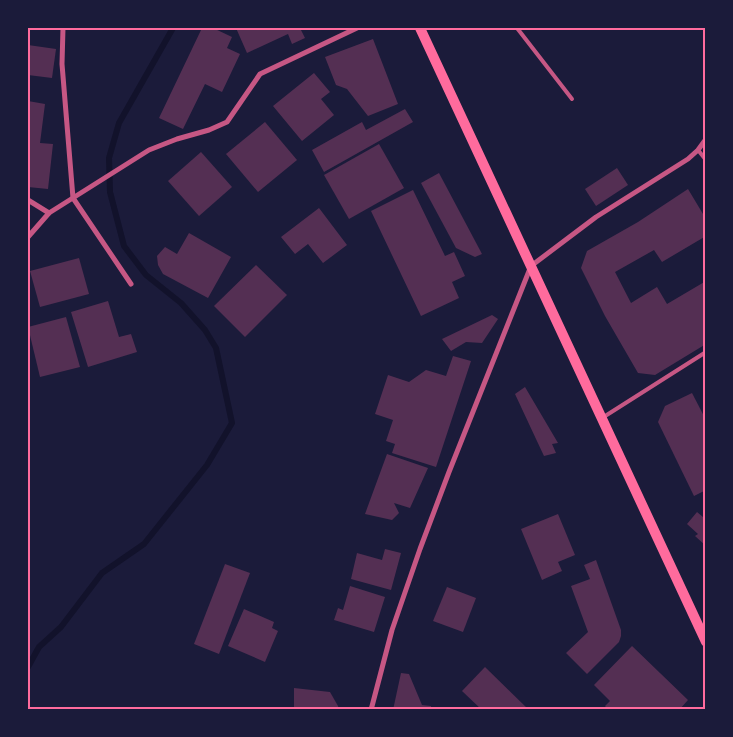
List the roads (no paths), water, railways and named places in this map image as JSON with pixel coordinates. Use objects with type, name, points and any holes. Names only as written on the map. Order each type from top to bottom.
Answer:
[{"type":"main road","points":[[420,28],[706,642]]},
{"type":"street","points":[[64,28],[62,64],[73,198],[131,284]]},
{"type":"street","points":[[28,237],[49,213],[149,150],[177,138],[209,130],[227,122],[260,74],[357,28]]},
{"type":"street","points":[[371,710],[392,630],[417,558],[531,266],[596,217],[688,159],[706,139]]},
{"type":"street","points":[[28,200],[49,213]]},
{"type":"lane","points":[[517,28],[572,99]]},
{"type":"lane","points":[[698,150],[706,160]]},
{"type":"lane","points":[[602,418],[706,352]]},
{"type":"waterway","points":[[28,667],[39,647],[61,627],[102,573],[144,544],[207,465],[232,423],[216,348],[205,330],[181,303],[146,275],[124,246],[110,192],[109,158],[119,123],[173,28]]}]
